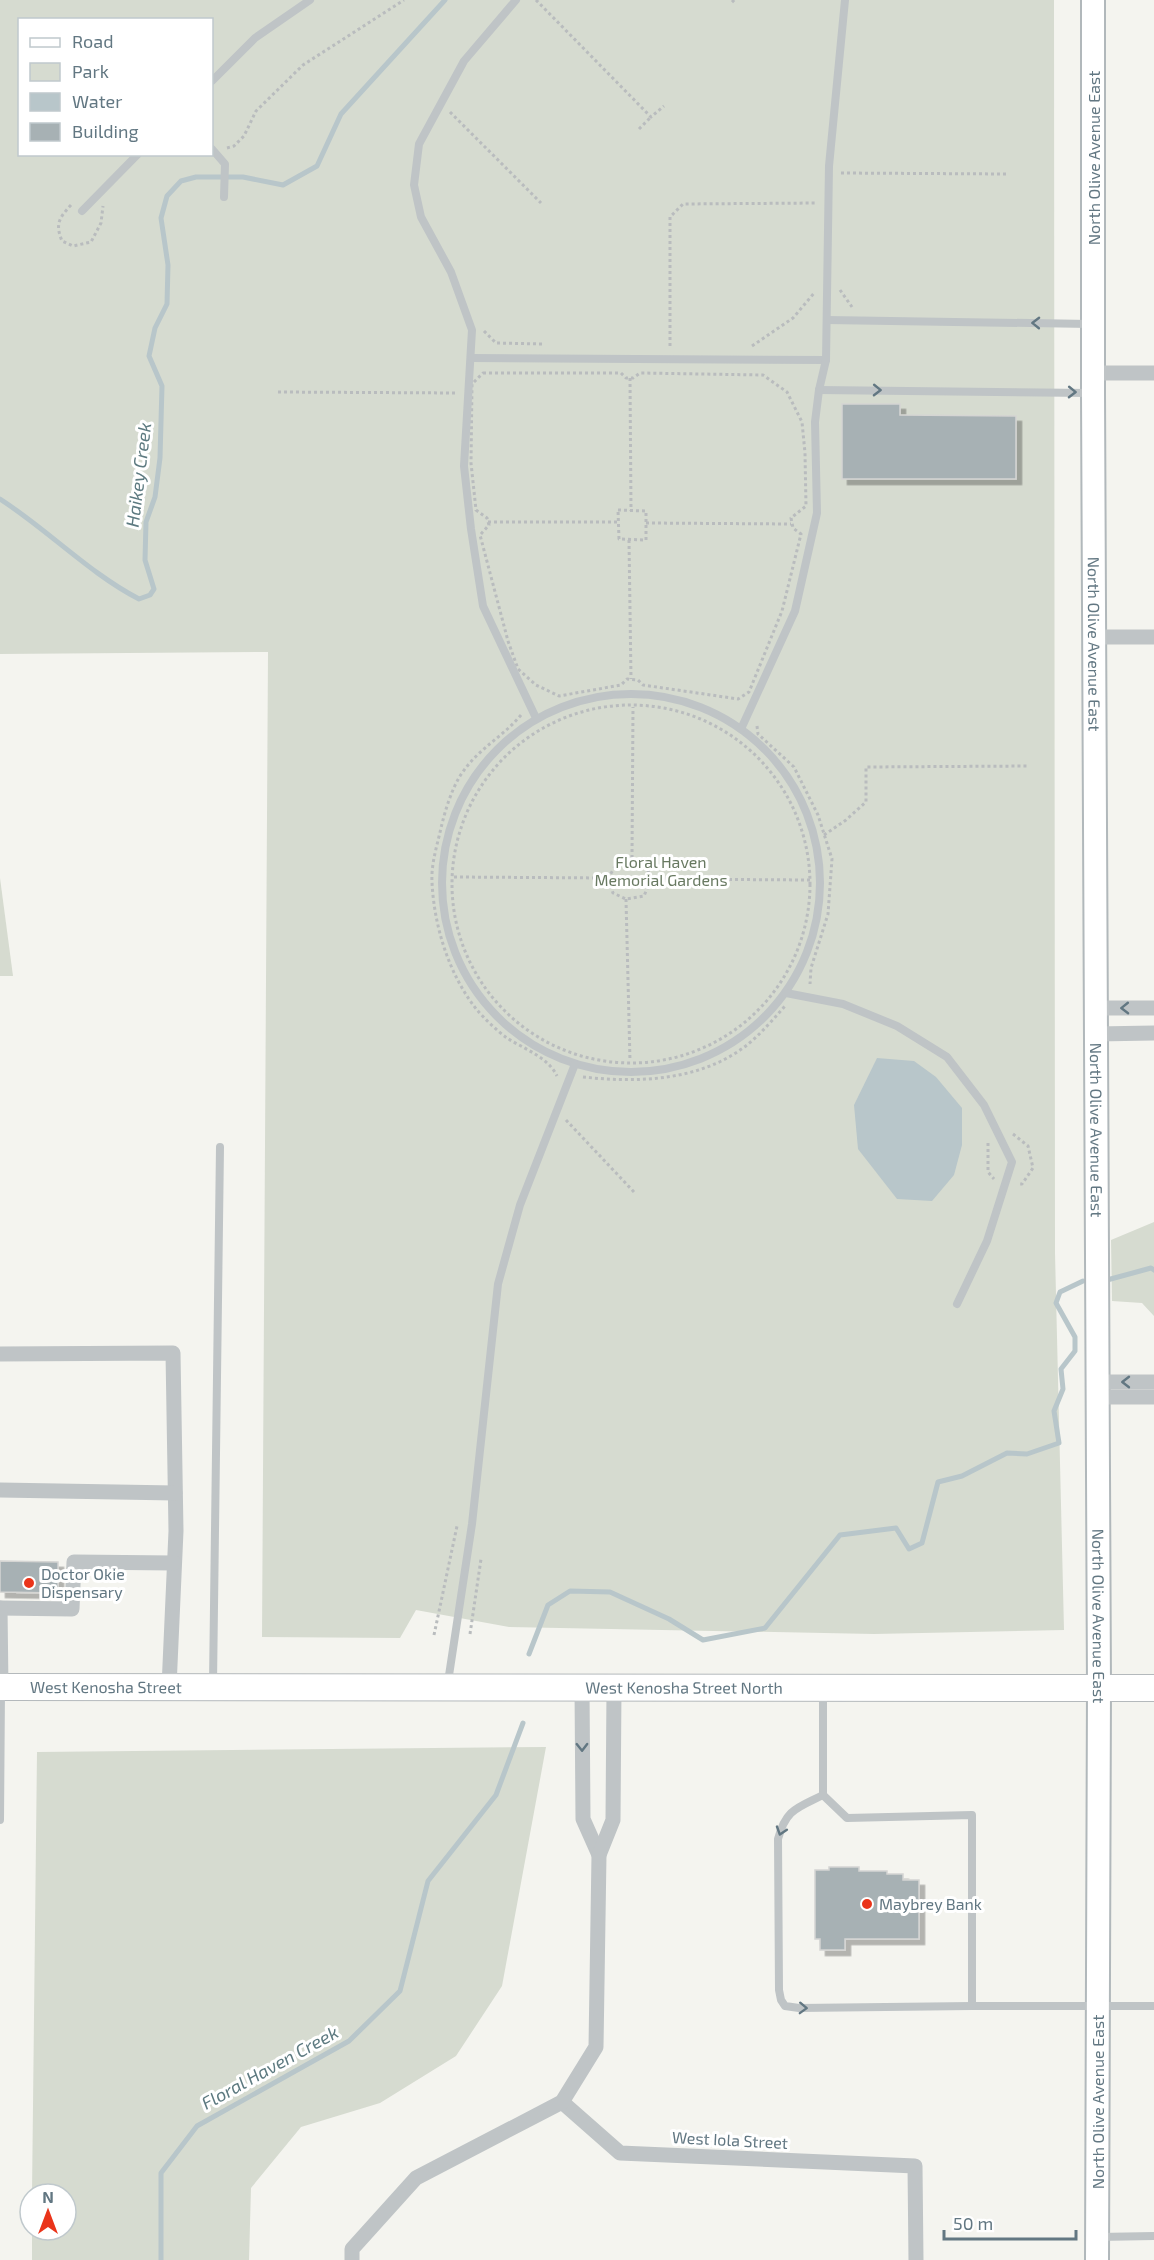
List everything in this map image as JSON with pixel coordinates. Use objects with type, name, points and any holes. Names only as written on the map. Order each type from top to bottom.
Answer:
[{"type":"main road","name":"West Kenosha Street","points":[[1,1687],[213,1687]]},
{"type":"main road","name":"West Kenosha Street North","points":[[213,1687],[1154,1688]]},
{"type":"street","name":"North Olive Avenue East","points":[[1093,0],[1100,1688],[1097,2260]]},
{"type":"street","points":[[1093,383],[1154,373]]},
{"type":"street","points":[[1094,637],[1154,637]]},
{"type":"street","points":[[1096,1008],[1154,1008]]},
{"type":"street","points":[[1096,1034],[1154,1033]]},
{"type":"street","points":[[0,1354],[173,1353],[175,1493],[169,1687]]},
{"type":"street","points":[[1098,1389],[1154,1382]]},
{"type":"street","points":[[1098,1389],[1154,1397]]},
{"type":"street","points":[[0,1490],[175,1493]]},
{"type":"street","points":[[1,1687],[0,1608],[72,1609],[74,1562],[174,1563]]},
{"type":"street","points":[[582,1688],[583,1819],[599,1856]]},
{"type":"street","points":[[352,2260],[352,2249],[416,2178],[562,2102],[596,2047],[599,1856],[613,1820],[614,1689]]},
{"type":"street","name":"West Iola Street","points":[[562,2102],[620,2153],[915,2166],[916,2260]]},
{"type":"lane","points":[[213,80],[255,38],[310,0]]},
{"type":"lane","points":[[516,0],[464,61],[419,144],[414,185],[422,217],[451,272],[472,330],[464,466],[483,606],[536,718]]},
{"type":"lane","points":[[741,729],[795,610],[817,513],[815,422],[826,360],[829,166],[845,0]]},
{"type":"lane","points":[[214,148],[225,164],[225,194]]},
{"type":"lane","points":[[81,211],[136,156]]},
{"type":"lane","points":[[827,320],[1094,324]]},
{"type":"lane","points":[[472,358],[826,360]]},
{"type":"lane","points":[[819,390],[1093,383]]},
{"type":"lane","points":[[642,694],[698,706],[741,729],[777,763],[800,797],[814,836],[820,877],[818,918],[806,957],[786,993],[744,1035],[692,1063],[633,1072],[574,1064],[531,1044],[493,1014],[464,975],[447,931],[441,883],[447,835],[465,791],[494,752],[536,718],[584,700],[642,694]]},
{"type":"lane","points":[[786,993],[843,1004],[897,1026],[947,1057],[984,1105],[1012,1162],[987,1241],[957,1304]]},
{"type":"lane","points":[[448,1687],[472,1524],[498,1284],[520,1205],[574,1064]]},
{"type":"lane","points":[[213,1687],[220,1147]]},
{"type":"lane","points":[[0,1820],[1,1687]]},
{"type":"lane","points":[[823,1688],[823,1795],[847,1818],[972,1815],[972,2006]]},
{"type":"lane","points":[[823,1795],[790,1812],[782,1824],[778,1839],[779,1990],[785,2006],[799,2008],[1154,2006]]},
{"type":"lane","points":[[1097,2237],[1154,2236]]},
{"type":"path","points":[[214,148],[228,148],[239,142],[256,111],[303,65],[405,0]]},
{"type":"path","points":[[536,0],[651,117]]},
{"type":"path","points":[[732,0],[735,4]]},
{"type":"path","points":[[639,129],[664,106]]},
{"type":"path","points":[[446,109],[541,203]]},
{"type":"path","points":[[836,173],[1008,174]]},
{"type":"path","points":[[680,346],[669,346],[670,217],[683,204],[821,203]]},
{"type":"path","points":[[838,279],[840,291],[854,311]]},
{"type":"path","points":[[743,346],[754,346],[793,318],[817,289]]},
{"type":"path","points":[[482,323],[484,332],[496,343],[552,344]]},
{"type":"path","points":[[483,373],[621,374],[630,378],[640,373],[763,375],[787,392],[801,422],[805,453],[806,506],[791,518],[793,528],[801,534],[782,610],[749,692],[738,699],[643,685],[638,680],[631,679],[627,679],[621,685],[559,696],[536,685],[518,669],[508,641],[480,535],[489,525],[488,522],[487,518],[476,510],[471,463],[472,384],[483,373]]},
{"type":"path","points":[[630,378],[631,511]]},
{"type":"path","points":[[278,392],[460,393],[459,403]]},
{"type":"path","points":[[618,510],[646,511],[646,540],[619,539],[618,522],[618,510]]},
{"type":"path","points":[[488,522],[618,522]]},
{"type":"path","points":[[646,523],[792,524]]},
{"type":"path","points":[[629,540],[631,679]]},
{"type":"path","points":[[655,712],[633,707],[590,705],[540,724],[501,757],[477,788],[462,822],[453,886],[461,948],[490,999],[534,1035],[598,1061],[650,1060],[705,1049],[755,1017],[784,982],[807,929],[812,880],[808,837],[790,795],[761,758],[710,724],[677,717]]},
{"type":"path","points":[[521,707],[521,716],[479,751],[459,777],[445,812],[434,858],[432,881],[447,960],[462,987],[477,1010],[505,1036],[553,1067],[558,1083]]},
{"type":"path","points":[[632,859],[633,707]]},
{"type":"path","points":[[757,725],[758,734],[794,767],[818,815],[832,859],[828,914],[811,968],[810,985]]},
{"type":"path","points":[[824,835],[866,802],[866,767],[1029,766]]},
{"type":"path","points":[[632,859],[646,865],[651,879],[644,896],[626,899],[613,893],[608,878],[618,862],[632,859]]},
{"type":"path","points":[[454,877],[608,878]]},
{"type":"path","points":[[651,879],[812,880]]},
{"type":"path","points":[[626,899],[630,1060]]},
{"type":"path","points":[[578,1076],[618,1080],[654,1079],[709,1068],[748,1044],[788,1003]]},
{"type":"path","points":[[562,1116],[634,1192]]},
{"type":"path","points":[[1011,1132],[1028,1146],[1034,1168],[1022,1184],[1011,1185]]},
{"type":"path","points":[[988,1142],[988,1173],[1000,1187]]},
{"type":"path","points":[[434,1635],[458,1524]]},
{"type":"path","points":[[470,1634],[481,1559]]},
{"type":"green space","name":"Floral Haven Memorial Gardens","points":[[0,0],[1054,0],[1055,1253],[1064,1630],[874,1634],[509,1627],[416,1610],[400,1638],[262,1637],[268,652],[0,654]]},
{"type":"green space","points":[[0,878],[13,976],[0,976]]},
{"type":"green space","points":[[1154,1222],[1154,1316],[1142,1303],[1112,1301],[1111,1240]]},
{"type":"green space","points":[[546,1747],[502,1986],[456,2056],[380,2103],[301,2127],[251,2188],[249,2260],[32,2260],[32,2242],[78,2242],[78,2182],[32,2182],[37,1752]]},
{"type":"water","points":[[877,1058],[914,1061],[936,1077],[962,1108],[962,1145],[954,1175],[932,1201],[897,1199],[858,1149],[854,1105]]},
{"type":"building","points":[[842,404],[900,404],[900,415],[1016,416],[1016,479],[842,479]]},
{"type":"building","name":"Doctor Okie Dispensary","points":[[0,1561],[58,1562],[58,1593],[0,1592]]},
{"type":"building","name":"Maybrey Bank","points":[[829,1867],[859,1867],[859,1871],[887,1871],[887,1874],[903,1874],[903,1880],[919,1880],[919,1939],[845,1939],[845,1950],[820,1950],[820,1939],[815,1939],[815,1870],[829,1870]]},
{"type":"waterway","name":"Haikey Creek","points":[[0,499],[121,589],[139,599],[150,595],[154,589],[145,560],[146,522],[155,497],[160,458],[162,386],[149,356],[155,328],[167,304],[168,265],[161,218],[167,196],[181,181],[196,177],[243,177],[283,185],[317,166],[341,114],[445,0]]},
{"type":"waterway","name":"Floral Haven Creek","points":[[1107,1280],[1151,1268],[1154,1270]]},
{"type":"waterway","name":"Floral Haven Creek","points":[[529,1654],[548,1605],[570,1591],[610,1592],[669,1619],[703,1640],[765,1628],[840,1535],[896,1528],[909,1549],[922,1543],[938,1482],[962,1476],[1007,1453],[1027,1454],[1059,1443],[1054,1411],[1063,1389],[1061,1369],[1075,1351],[1075,1337],[1056,1303],[1060,1292],[1083,1281]]},
{"type":"waterway","name":"Floral Haven Creek","points":[[161,2260],[161,2173],[197,2126],[349,2041],[400,1991],[428,1881],[496,1795],[523,1723]]},
{"type":"place","name":"Doctor Okie Dispensary","points":[[29,1583]]},
{"type":"place","name":"Maybrey Bank","points":[[867,1904]]}]
